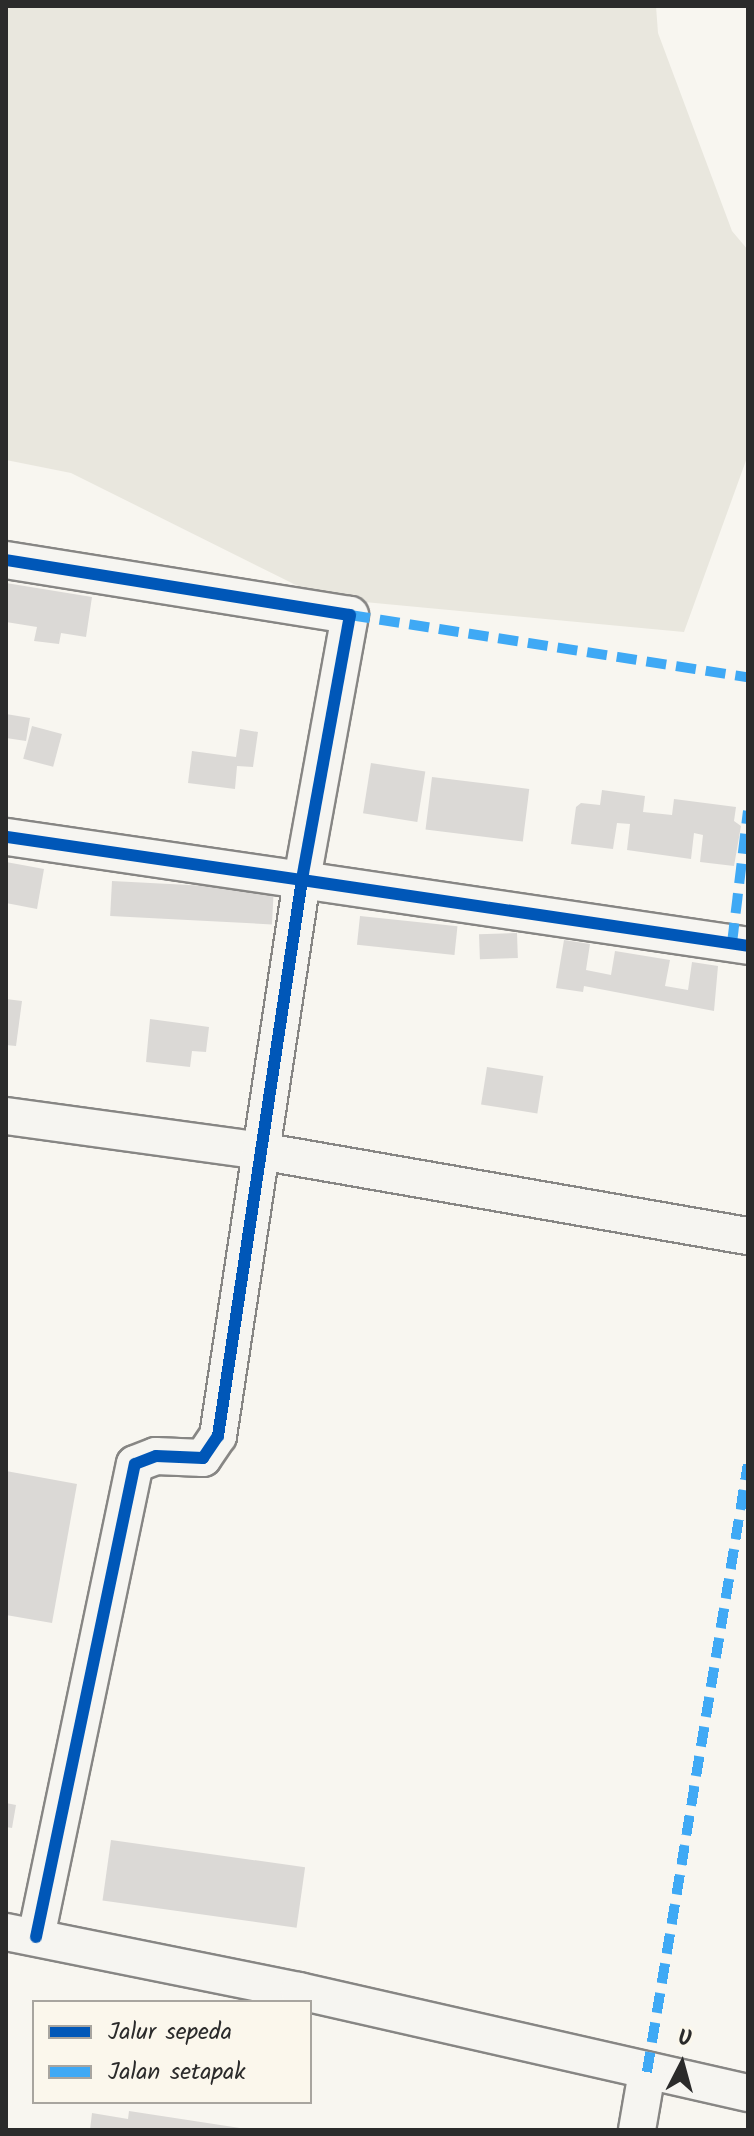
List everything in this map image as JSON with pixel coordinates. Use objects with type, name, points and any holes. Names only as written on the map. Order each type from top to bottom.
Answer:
[{"type":"street","points":[[6,560],[350,615],[302,880],[218,1436],[203,1458],[156,1456],[135,1464],[21,1935],[748,2093]]},
{"type":"street","points":[[6,837],[748,946]]},
{"type":"street","points":[[6,1116],[260,1151],[748,1236]]},
{"type":"street","points":[[637,2130],[647,2072]]},
{"type":"shaded area","points":[[6,6],[656,6],[658,33],[732,231],[748,250],[748,455],[684,632],[322,598],[71,473],[6,460]]},
{"type":"building","points":[[6,583],[92,597],[86,637],[61,633],[59,644],[34,641],[37,627],[6,622]]},
{"type":"building","points":[[6,714],[30,718],[26,741],[6,738]]},
{"type":"building","points":[[32,726],[62,734],[53,767],[23,759]]},
{"type":"building","points":[[240,729],[258,732],[253,767],[237,766],[235,789],[188,783],[192,751],[236,757]]},
{"type":"building","points":[[371,763],[425,772],[417,822],[363,813]]},
{"type":"building","points":[[432,777],[529,789],[523,842],[426,830]]},
{"type":"building","points":[[602,790],[645,796],[643,812],[672,815],[674,799],[736,807],[734,821],[741,826],[734,866],[700,862],[703,835],[694,833],[691,859],[627,850],[630,824],[617,823],[613,849],[571,844],[576,807],[581,803],[600,805]]},
{"type":"building","points":[[6,862],[44,869],[37,909],[6,903]]},
{"type":"building","points":[[112,881],[274,889],[272,924],[110,916]]},
{"type":"building","points":[[360,916],[457,926],[454,955],[357,945]]},
{"type":"building","points":[[517,933],[518,958],[480,959],[479,934]]},
{"type":"building","points":[[564,940],[590,944],[586,970],[611,975],[615,951],[670,960],[665,986],[688,990],[692,962],[718,966],[714,1011],[584,986],[583,992],[556,988]]},
{"type":"building","points":[[6,999],[22,1001],[16,1046],[6,1045]]},
{"type":"building","points":[[150,1019],[209,1027],[206,1052],[192,1051],[190,1067],[146,1062]]},
{"type":"building","points":[[487,1067],[543,1076],[537,1113],[481,1105]]},
{"type":"building","points":[[6,1471],[77,1484],[52,1623],[6,1615]]},
{"type":"building","points":[[6,1803],[16,1805],[12,1828],[6,1827]]},
{"type":"building","points":[[111,1840],[305,1867],[297,1928],[103,1900]]},
{"type":"building","points":[[129,2111],[240,2128],[90,2130],[92,2113],[128,2119]]},
{"type":"marked path","points":[[350,615],[748,677]]},
{"type":"marked path","points":[[732,943],[748,811]]},
{"type":"marked path","points":[[647,2072],[748,1464]]},
{"type":"cycle path","points":[[6,560],[350,615],[302,880],[6,837]]},
{"type":"cycle path","points":[[36,1937],[135,1464],[156,1456],[203,1458],[218,1436],[302,880],[748,946]]}]
